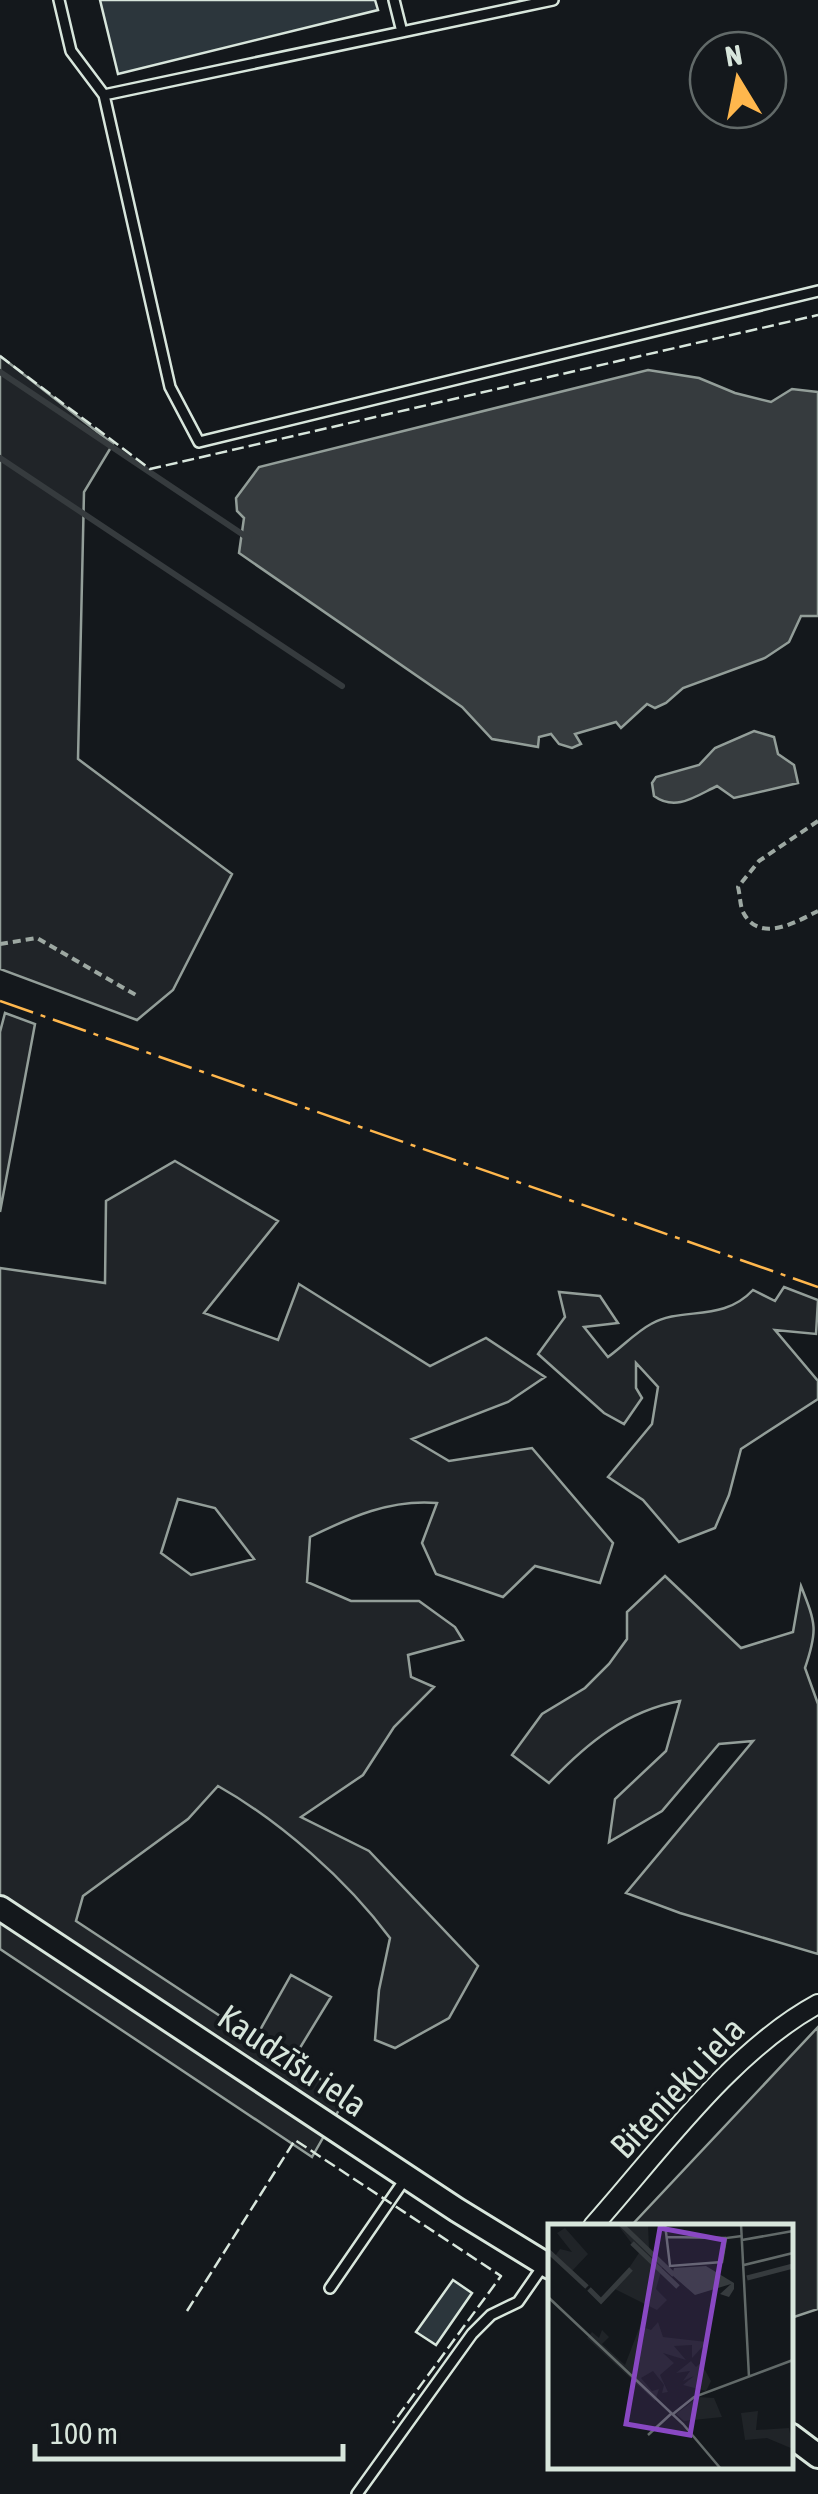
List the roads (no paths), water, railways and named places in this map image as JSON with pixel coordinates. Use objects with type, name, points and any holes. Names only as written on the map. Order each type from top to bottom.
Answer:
[{"type":"street","name":"Kaudzīšu iela","points":[[0,1908],[406,2177],[547,2265]]},
{"type":"street","name":"Bitenieku iela","points":[[595,2224],[730,2072],[788,2020],[818,2004]]},
{"type":"street","points":[[793,2438],[818,2456]]},
{"type":"lane","points":[[58,0],[71,51],[104,95],[170,386],[199,442],[818,290]]},
{"type":"lane","points":[[394,0],[402,32]]},
{"type":"lane","points":[[104,95],[553,0]]},
{"type":"lane","points":[[330,2288],[406,2177]]},
{"type":"lane","points":[[357,2494],[472,2334],[498,2310],[518,2302],[547,2265]]},
{"type":"waterway","points":[[0,372],[248,538]]},
{"type":"waterway","points":[[0,458],[342,686]]}]
